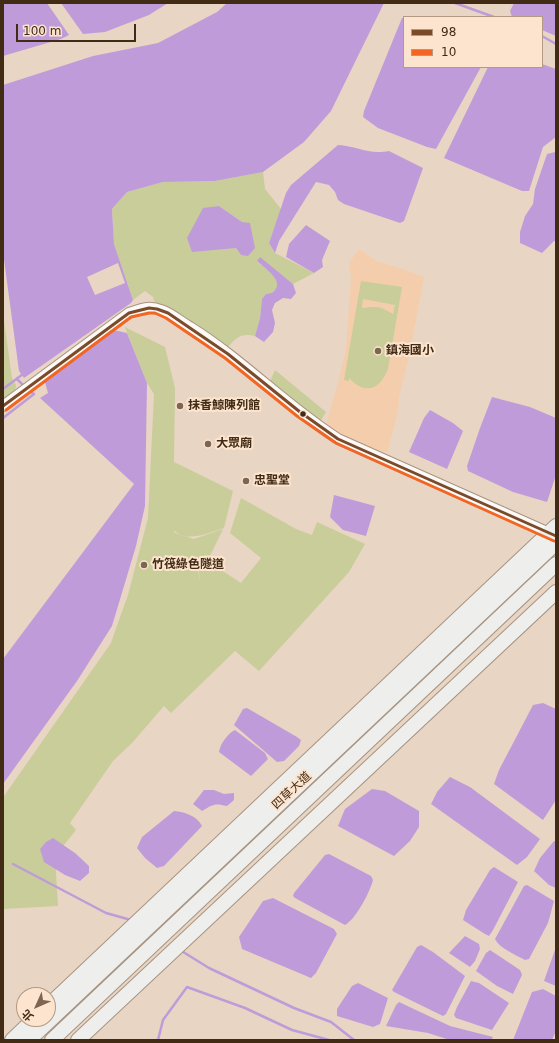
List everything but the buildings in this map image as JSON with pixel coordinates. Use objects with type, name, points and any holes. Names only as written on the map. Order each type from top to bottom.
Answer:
[{"type":"street","points":[[3,406],[129,313],[147,307],[162,310],[227,352],[319,427],[338,439],[554,534]]},
{"type":"street","name":"四草大道","points":[[56,999],[554,534]]},
{"type":"street","name":"四草大道","points":[[29,1040],[554,534]]},
{"type":"street","name":"四草大道","points":[[52,1040],[556,564]]},
{"type":"street","points":[[78,1040],[556,592]]},
{"type":"street","points":[[12,1040],[26,1027]]},
{"type":"shaded area","points":[[3,3],[47,3],[69,35],[61,39],[3,56]]},
{"type":"shaded area","points":[[61,3],[168,3],[149,15],[105,32],[83,34]]},
{"type":"shaded area","points":[[227,3],[384,3],[331,111],[304,142],[263,172],[215,181],[163,182],[127,192],[112,209],[114,244],[133,300],[131,303],[24,378],[19,371],[3,252],[3,85],[93,56],[158,43],[217,12]]},
{"type":"shaded area","points":[[514,3],[556,3],[556,36],[543,30],[543,16],[512,16],[510,11]]},
{"type":"shaded area","points":[[402,18],[403,68],[480,68],[436,149],[378,128],[363,117],[364,111]]},
{"type":"shaded area","points":[[543,64],[556,69],[556,137],[543,147],[529,191],[522,191],[444,158],[488,68],[543,68]]},
{"type":"shaded area","points":[[338,145],[375,152],[389,151],[423,168],[404,221],[400,223],[344,204],[338,200],[335,192],[329,185],[316,182],[279,241],[275,253],[269,243],[286,193],[291,185]]},
{"type":"shaded area","points":[[556,152],[556,241],[554,241],[542,253],[520,243],[520,232],[525,216],[533,204],[535,189],[547,154]]},
{"type":"shaded area","points":[[219,206],[242,222],[250,223],[255,248],[248,256],[241,255],[236,248],[192,252],[187,238],[203,208]]},
{"type":"shaded area","points":[[306,225],[330,241],[322,260],[323,267],[314,273],[286,257],[289,244]]},
{"type":"shaded area","name":"鎮海國小","points":[[359,249],[376,261],[424,277],[410,352],[399,397],[398,411],[387,453],[349,439],[326,424],[346,350],[351,277],[349,263]]},
{"type":"shaded area","points":[[260,257],[293,284],[296,293],[291,299],[283,298],[275,303],[272,310],[275,323],[273,332],[264,342],[255,336],[260,318],[262,299],[266,294],[270,294],[275,290],[277,282],[272,274],[257,261]]},
{"type":"shaded area","points":[[114,330],[127,333],[147,383],[145,506],[136,546],[112,626],[77,681],[3,784],[3,659],[134,484],[40,398],[48,393],[45,382]]},
{"type":"shaded area","points":[[492,397],[530,407],[556,418],[556,475],[547,502],[513,492],[468,471],[467,466]]},
{"type":"shaded area","points":[[430,410],[453,423],[463,431],[447,469],[409,452],[424,418]]},
{"type":"shaded area","points":[[334,495],[375,506],[366,536],[343,530],[330,517]]},
{"type":"shaded area","points":[[543,703],[556,709],[556,800],[543,820],[494,784],[499,770],[533,705]]},
{"type":"shaded area","points":[[247,708],[301,740],[299,746],[284,761],[277,762],[234,725],[243,709]]},
{"type":"shaded area","points":[[235,730],[265,753],[268,759],[251,776],[219,752],[225,739]]},
{"type":"shaded area","points":[[450,777],[470,787],[540,839],[527,857],[517,865],[431,804],[437,792]]},
{"type":"shaded area","points":[[372,789],[385,791],[419,811],[419,827],[410,841],[394,856],[338,826],[345,809]]},
{"type":"shaded area","points":[[204,790],[214,790],[224,794],[234,793],[234,800],[227,806],[214,805],[202,811],[193,804]]},
{"type":"shaded area","points":[[174,811],[190,815],[202,826],[164,866],[157,868],[145,858],[137,848],[142,837]]},
{"type":"shaded area","points":[[53,838],[75,853],[89,866],[89,873],[80,881],[65,875],[44,862],[40,849],[46,842]]},
{"type":"shaded area","points":[[554,841],[556,842],[556,888],[549,885],[534,871],[540,858]]},
{"type":"shaded area","points":[[329,854],[371,876],[373,880],[362,905],[354,917],[345,925],[293,896],[325,855]]},
{"type":"shaded area","points":[[494,867],[518,882],[489,936],[463,920],[466,910],[490,870]]},
{"type":"shaded area","points":[[527,885],[554,901],[548,923],[529,959],[525,960],[504,948],[495,939],[524,886]]},
{"type":"shaded area","points":[[273,898],[334,929],[337,934],[316,973],[311,978],[242,949],[239,937],[263,901]]},
{"type":"shaded area","points":[[465,936],[479,944],[480,949],[475,961],[470,967],[449,953]]},
{"type":"shaded area","points":[[421,945],[465,976],[446,1014],[443,1016],[392,990],[417,947]]},
{"type":"shaded area","points":[[556,947],[556,986],[544,981]]},
{"type":"shaded area","points":[[490,950],[520,970],[522,975],[513,994],[497,986],[476,971],[486,953]]},
{"type":"shaded area","points":[[471,981],[479,983],[509,1003],[492,1030],[456,1018],[454,1015]]},
{"type":"shaded area","points":[[358,983],[388,998],[380,1024],[373,1027],[337,1016],[337,1009],[352,986]]},
{"type":"shaded area","points":[[543,989],[556,996],[556,1031],[552,1040],[513,1040],[532,992]]},
{"type":"shaded area","points":[[399,1002],[450,1026],[493,1037],[491,1040],[450,1040],[428,1033],[386,1026],[396,1005]]},
{"type":"green space","points":[[263,172],[265,189],[281,209],[269,243],[275,253],[314,273],[293,284],[260,258],[257,262],[275,277],[277,281],[276,289],[262,299],[260,318],[255,336],[246,335],[240,337],[228,347],[179,315],[154,301],[153,297],[145,291],[133,300],[114,244],[112,209],[127,192],[163,182],[215,181]],"holes":[[[219,206],[242,222],[241,255],[236,248],[223,248]]]},
{"type":"green space","points":[[361,281],[402,287],[388,369],[385,376],[372,388],[361,387],[349,378],[349,381],[344,380]],"holes":[[[363,299],[395,305],[393,314],[379,307],[362,308]]]},
{"type":"green space","points":[[3,313],[12,378],[16,385],[15,393],[3,402]]},
{"type":"green space","points":[[125,327],[165,347],[175,388],[174,462],[233,491],[224,528],[197,536],[184,536],[194,539],[223,529],[207,562],[198,570],[200,582],[199,571],[209,562],[241,583],[261,558],[230,533],[241,498],[296,529],[312,535],[317,522],[365,544],[349,572],[259,671],[235,651],[171,713],[164,706],[132,743],[113,761],[70,823],[76,830],[55,856],[58,906],[3,909],[4,796],[111,643],[128,595],[148,518],[154,394],[147,383]]},
{"type":"green space","points":[[275,370],[326,412],[320,422],[270,381]]},
{"type":"pier","points":[[118,263],[125,283],[95,295],[87,277]]},
{"type":"waterway","points":[[455,3],[491,16]]},
{"type":"waterway","points":[[543,37],[556,44]]},
{"type":"waterway","points":[[3,389],[23,374]]},
{"type":"waterway","points":[[17,379],[25,387]]},
{"type":"waterway","points":[[3,418],[34,394],[29,390]]},
{"type":"waterway","points":[[13,864],[106,913],[131,920]]},
{"type":"waterway","points":[[180,950],[209,968],[294,1008],[331,1022],[354,1040]]},
{"type":"waterway","points":[[158,1040],[163,1020],[187,987],[245,1008],[292,1030],[329,1040]]},
{"type":"transit line","name":"98","points":[[3,406],[129,313],[149,308],[157,309],[168,313],[228,354],[300,412],[338,439],[556,536]]},
{"type":"transit line","name":"10","points":[[6,410],[131,317],[155,313],[166,318],[225,358],[297,416],[336,443],[554,541]]},
{"type":"place","name":"鎮海國小","points":[[378,351]]},
{"type":"place","name":"抹香鯨陳列館","points":[[180,406]]},
{"type":"place","name":"大眾廟","points":[[208,444]]},
{"type":"place","name":"忠聖堂","points":[[246,481]]},
{"type":"place","name":"竹筏綠色隧道","points":[[144,565]]}]
